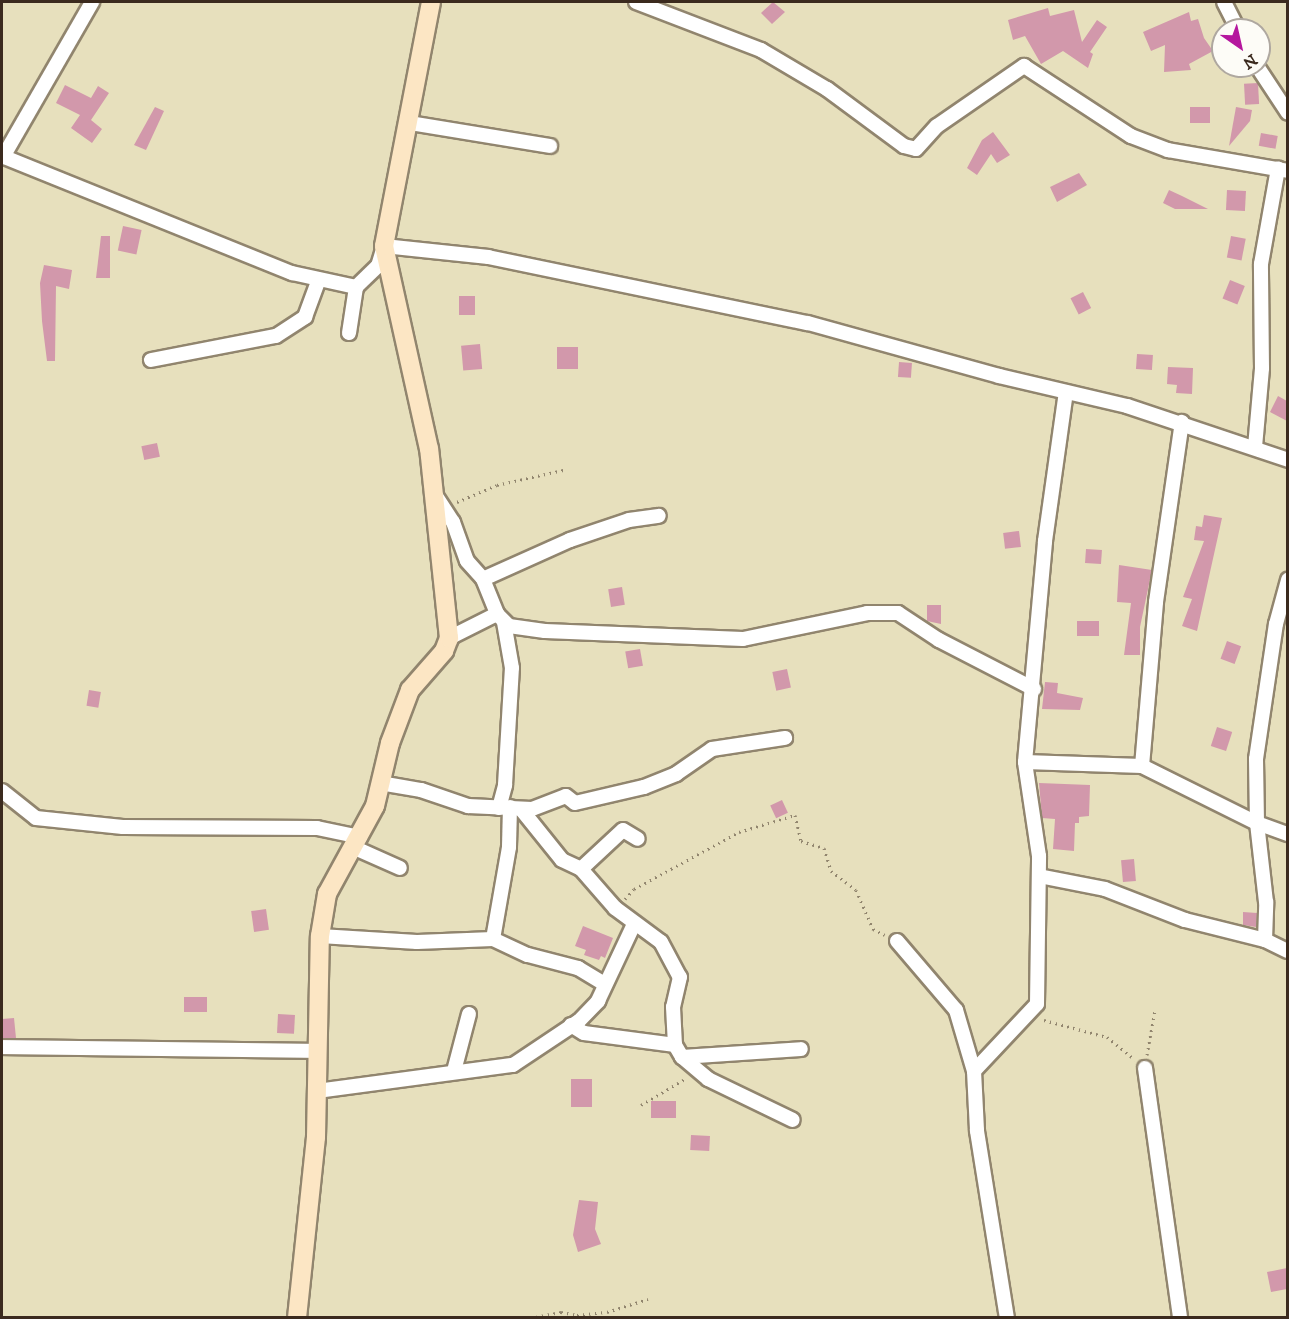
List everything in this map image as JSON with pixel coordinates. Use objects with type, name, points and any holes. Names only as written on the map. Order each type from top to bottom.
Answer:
[{"type":"street","points":[[92,2],[2,157],[292,273],[356,287]]},
{"type":"street","points":[[349,333],[356,287],[378,266],[384,246],[410,123],[431,2]]},
{"type":"street","points":[[636,2],[761,50],[828,89],[904,147],[916,149],[937,126],[1024,66],[1131,136],[1168,150],[1283,170],[1261,264],[1262,368],[1255,447]]},
{"type":"street","points":[[1224,2],[1232,18]]},
{"type":"street","points":[[1265,78],[1287,113]]},
{"type":"street","points":[[410,123],[550,146]]},
{"type":"street","points":[[384,246],[488,257],[699,298],[1182,422],[1287,460]]},
{"type":"street","points":[[297,1317],[316,1137],[320,936],[327,894],[357,842],[359,830],[375,806],[407,697],[418,678],[444,651],[449,638],[435,495],[422,405],[384,246]]},
{"type":"street","points":[[151,360],[276,336],[305,317],[320,279]]},
{"type":"street","points":[[974,1071],[1036,1004],[1039,876],[1025,762],[1034,689],[1045,541],[1066,392]]},
{"type":"street","points":[[1142,766],[1156,602],[1182,422]]},
{"type":"street","points":[[435,495],[453,522],[468,561],[483,579],[500,618],[512,668],[505,785],[510,808],[509,847],[493,939]]},
{"type":"street","points":[[483,579],[570,540],[629,520],[659,516]]},
{"type":"street","points":[[1265,940],[1266,902],[1257,823],[1256,759],[1276,624],[1287,579]]},
{"type":"street","points":[[449,638],[486,616],[545,631],[716,640],[743,639],[867,613],[898,613],[918,622],[939,640],[1034,689]]},
{"type":"street","points":[[380,783],[421,790],[468,806],[510,808],[566,796],[575,803],[644,787],[676,774],[712,749],[785,738]]},
{"type":"street","points":[[1025,762],[1142,766],[1257,823],[1287,834]]},
{"type":"street","points":[[2,791],[36,818],[123,826],[317,828],[357,842],[400,868]]},
{"type":"street","points":[[510,808],[562,860],[581,869],[615,908],[661,942],[680,977],[673,1007],[678,1051],[708,1079],[793,1120]]},
{"type":"street","points":[[581,869],[623,830],[638,839]]},
{"type":"street","points":[[1039,876],[1105,889],[1185,920],[1265,940],[1287,951]]},
{"type":"street","points":[[317,1091],[391,1084],[454,1071],[513,1065],[572,1025],[598,1001],[603,983],[616,968],[634,924]]},
{"type":"street","points":[[320,936],[417,942],[493,939],[528,955],[578,968],[603,983]]},
{"type":"street","points":[[897,941],[956,1010],[974,1071],[977,1131],[1007,1317]]},
{"type":"street","points":[[454,1071],[469,1014]]},
{"type":"street","points":[[572,1025],[584,1033],[678,1051],[801,1049]]},
{"type":"street","points":[[2,1047],[317,1051]]},
{"type":"street","points":[[1145,1068],[1180,1317]]},
{"type":"path","points":[[435,495],[450,504],[497,484],[563,470]]},
{"type":"path","points":[[615,908],[634,889],[739,832],[795,815],[801,841],[824,848],[831,871],[856,890],[873,929],[897,941]]},
{"type":"path","points":[[1026,1015],[1107,1037],[1145,1068],[1155,1010]]},
{"type":"path","points":[[640,1105],[698,1069]]},
{"type":"path","points":[[530,1317],[561,1312],[577,1315],[607,1312],[648,1299]]},
{"type":"building","points":[[773,2],[785,12],[772,24],[761,13]]},
{"type":"building","points":[[1048,8],[1050,16],[1074,10],[1082,42],[1097,20],[1107,27],[1090,52],[1093,54],[1088,68],[1063,51],[1041,64],[1025,36],[1013,40],[1008,20]]},
{"type":"building","points":[[1189,12],[1191,21],[1198,19],[1211,52],[1189,64],[1191,70],[1164,72],[1165,45],[1151,51],[1143,32]]},
{"type":"building","points":[[1258,83],[1259,104],[1245,105],[1244,84]]},
{"type":"building","points":[[65,85],[91,98],[98,86],[109,93],[91,120],[102,129],[92,143],[71,128],[80,115],[56,103]]},
{"type":"building","points":[[155,107],[164,111],[146,150],[134,145]]},
{"type":"building","points":[[1190,107],[1210,107],[1210,123],[1190,123]]},
{"type":"building","points":[[1236,107],[1252,110],[1250,121],[1229,146]]},
{"type":"building","points":[[993,132],[1010,155],[997,163],[991,154],[977,175],[967,168],[982,140]]},
{"type":"building","points":[[1261,133],[1278,136],[1275,149],[1259,146]]},
{"type":"building","points":[[1079,173],[1087,185],[1057,202],[1050,187]]},
{"type":"building","points":[[1169,190],[1208,209],[1175,209],[1163,203]]},
{"type":"building","points":[[1227,190],[1246,191],[1245,211],[1226,210]]},
{"type":"building","points":[[123,226],[142,230],[136,254],[118,250]]},
{"type":"building","points":[[101,236],[110,236],[110,278],[96,278]]},
{"type":"building","points":[[1231,236],[1246,239],[1242,260],[1227,258]]},
{"type":"building","points":[[44,265],[72,270],[69,289],[56,286],[55,361],[47,361],[42,321],[40,283]]},
{"type":"building","points":[[1230,280],[1245,286],[1237,305],[1223,299]]},
{"type":"building","points":[[1083,292],[1091,308],[1079,314],[1071,298]]},
{"type":"building","points":[[459,296],[475,296],[475,315],[459,315]]},
{"type":"building","points":[[480,344],[482,369],[463,371],[461,346]]},
{"type":"building","points":[[557,347],[578,347],[578,369],[557,369]]},
{"type":"building","points":[[1137,354],[1153,355],[1152,370],[1136,369]]},
{"type":"building","points":[[899,362],[912,363],[911,378],[898,377]]},
{"type":"building","points":[[1168,367],[1193,368],[1192,394],[1176,393],[1177,385],[1167,384]]},
{"type":"building","points":[[1278,396],[1287,401],[1287,421],[1270,412]]},
{"type":"building","points":[[157,443],[160,457],[144,460],[141,446]]},
{"type":"building","points":[[1204,515],[1222,518],[1197,631],[1182,626],[1192,599],[1183,597],[1204,541],[1194,540],[1196,526],[1202,527]]},
{"type":"building","points":[[1019,531],[1021,547],[1005,549],[1003,533]]},
{"type":"building","points":[[1086,549],[1102,550],[1101,564],[1085,563]]},
{"type":"building","points":[[1119,565],[1152,570],[1140,627],[1140,655],[1124,655],[1131,603],[1117,602]]},
{"type":"building","points":[[622,587],[625,605],[611,607],[608,589]]},
{"type":"building","points":[[927,605],[941,605],[941,624],[927,621]]},
{"type":"building","points":[[1077,621],[1099,621],[1099,636],[1077,636]]},
{"type":"building","points":[[1227,641],[1241,646],[1235,664],[1221,659]]},
{"type":"building","points":[[640,649],[643,666],[628,668],[625,652]]},
{"type":"building","points":[[787,669],[791,688],[776,691],[772,672]]},
{"type":"building","points":[[1045,682],[1058,683],[1057,693],[1083,698],[1080,710],[1042,709]]},
{"type":"building","points":[[89,690],[101,692],[98,708],[86,706]]},
{"type":"building","points":[[1217,727],[1232,732],[1226,751],[1211,746]]},
{"type":"building","points":[[1039,783],[1090,785],[1089,816],[1079,817],[1079,823],[1075,823],[1074,851],[1053,849],[1055,819],[1042,818]]},
{"type":"building","points":[[782,800],[788,813],[776,818],[770,805]]},
{"type":"building","points":[[1134,859],[1136,881],[1123,882],[1121,860]]},
{"type":"building","points":[[266,909],[269,930],[254,932],[251,911]]},
{"type":"building","points":[[1243,912],[1257,913],[1256,927],[1243,925]]},
{"type":"building","points":[[583,926],[613,938],[605,958],[601,956],[599,960],[584,955],[586,950],[575,946]]},
{"type":"building","points":[[184,997],[207,997],[207,1012],[184,1012]]},
{"type":"building","points":[[278,1014],[295,1015],[294,1034],[277,1033]]},
{"type":"building","points":[[14,1018],[16,1038],[2,1038],[2,1019]]},
{"type":"building","points":[[571,1079],[592,1079],[592,1107],[571,1107]]},
{"type":"building","points":[[651,1101],[676,1101],[676,1118],[651,1118]]},
{"type":"building","points":[[691,1135],[710,1136],[709,1151],[690,1150]]},
{"type":"building","points":[[579,1200],[598,1202],[595,1229],[601,1244],[578,1252],[573,1235]]},
{"type":"building","points":[[1287,1268],[1287,1289],[1271,1292],[1267,1272]]}]
